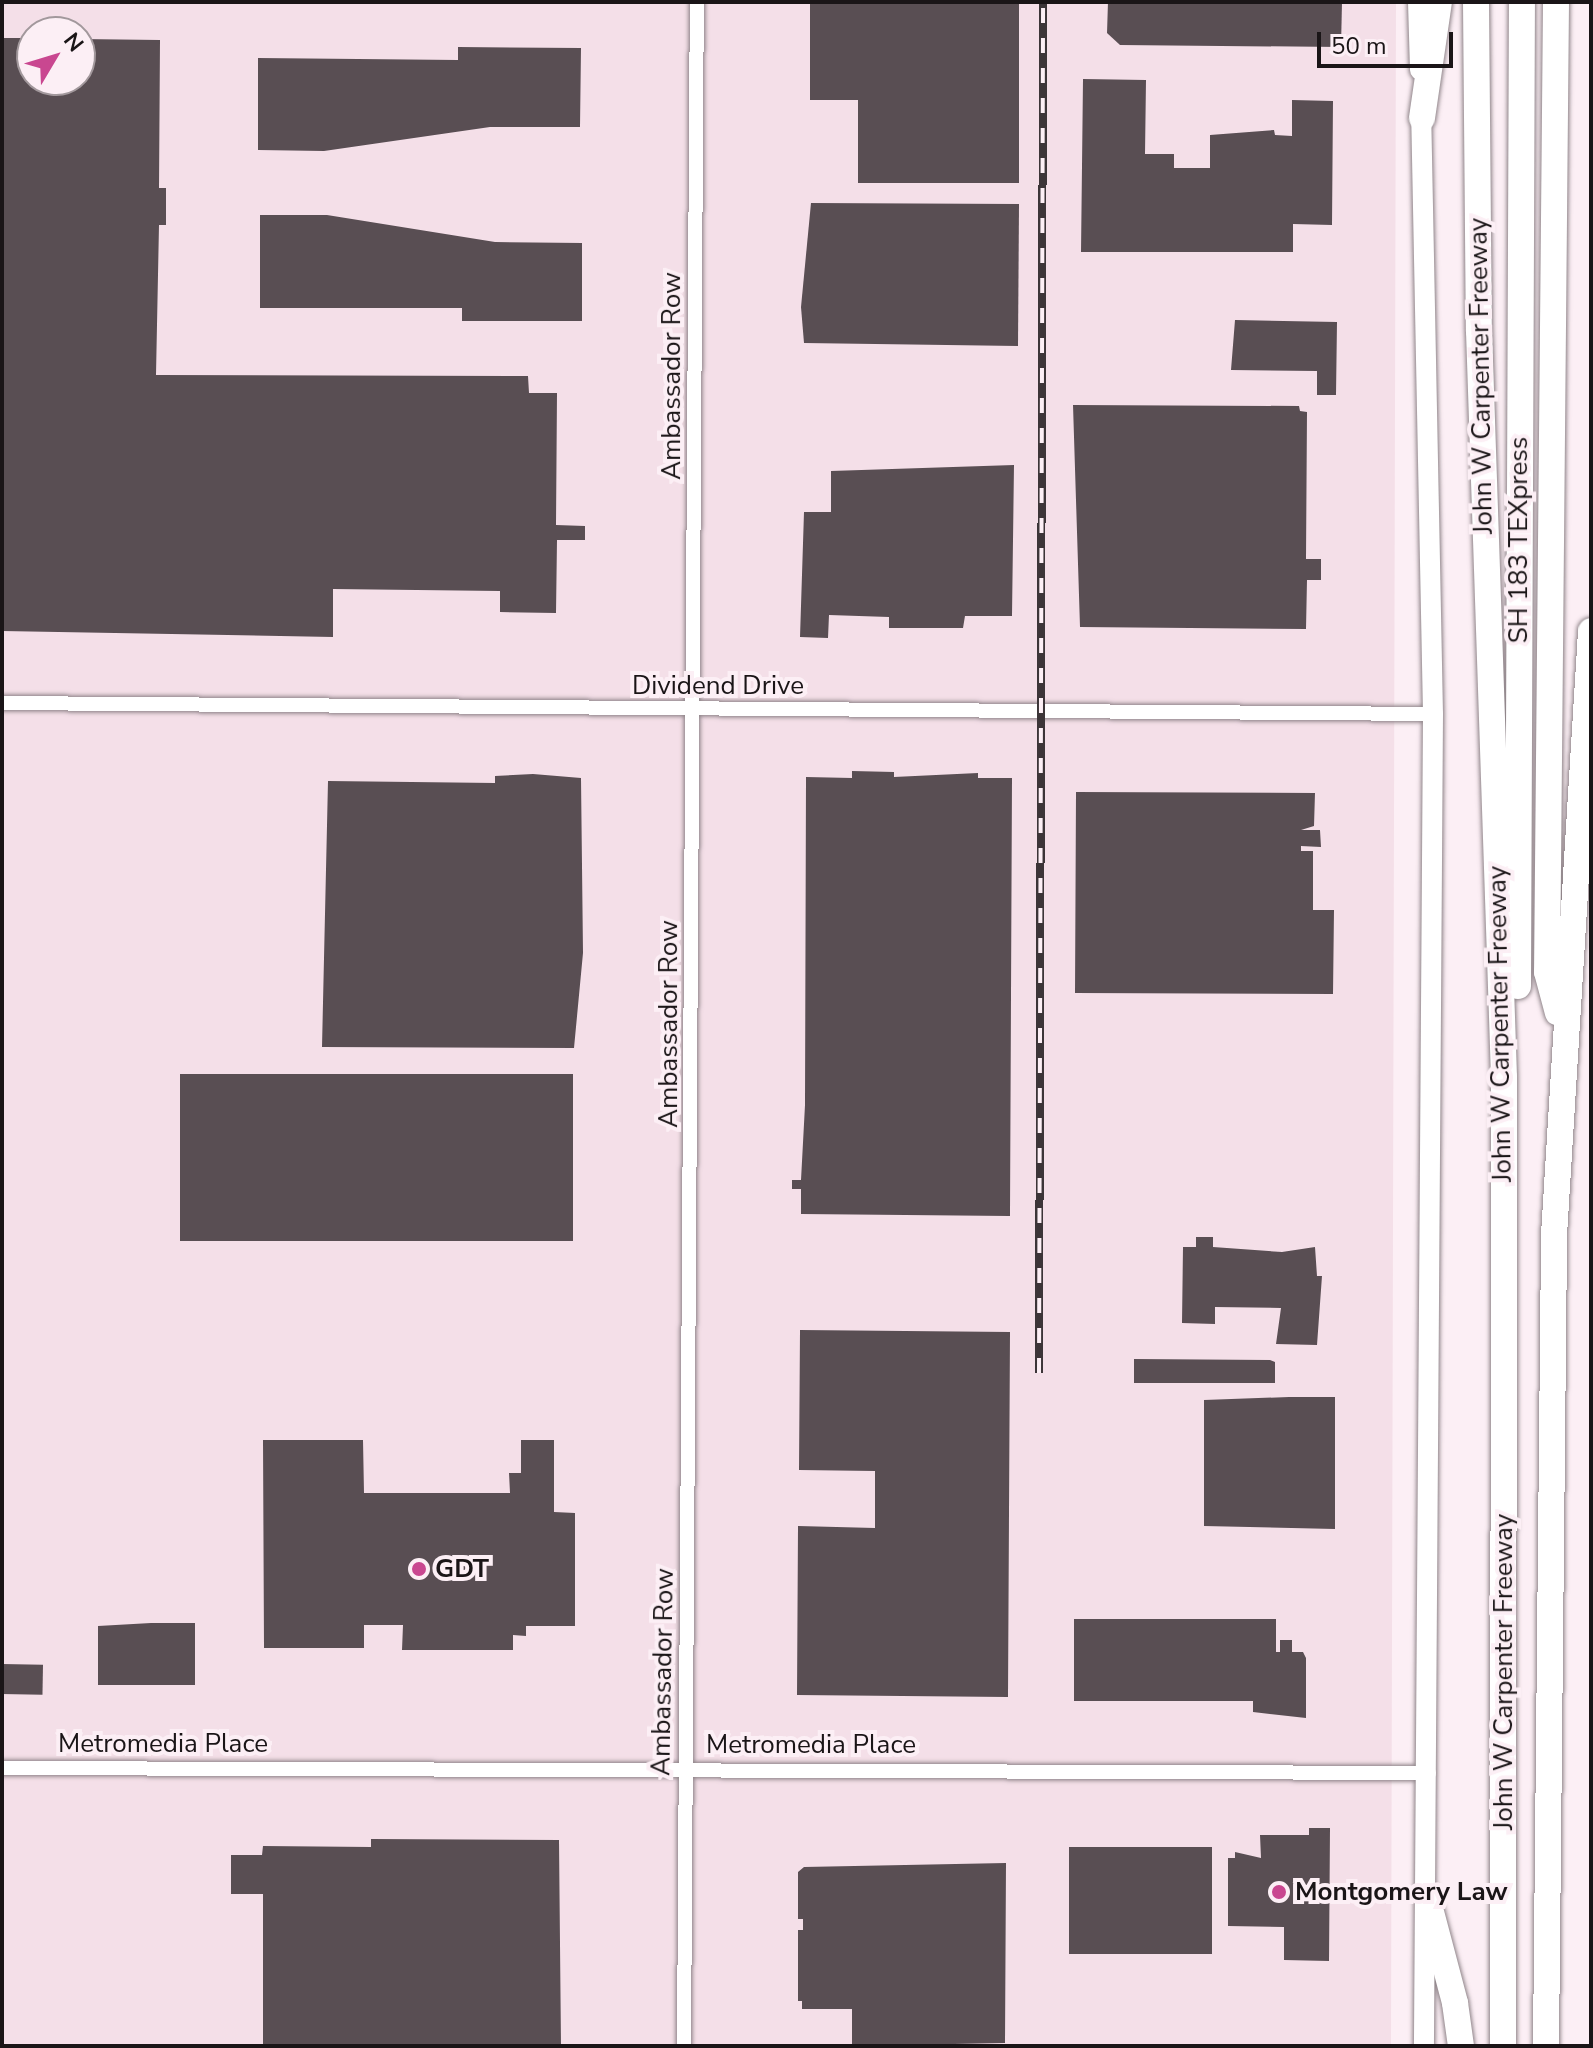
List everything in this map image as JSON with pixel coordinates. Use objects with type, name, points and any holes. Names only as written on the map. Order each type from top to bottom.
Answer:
[{"type":"highway","points":[[1422,118],[1439,2]]},
{"type":"highway","name":"John W Carpenter Freeway","points":[[1476,2],[1479,346],[1504,1077],[1503,2046]]},
{"type":"highway","name":"SH 183 TEXpress","points":[[1504,1077],[1518,985],[1522,2]]},
{"type":"highway","name":"SH 183 TEXpress","points":[[1556,2],[1547,972],[1563,1032]]},
{"type":"highway","name":"John W Carpenter Freeway","points":[[1546,2046],[1551,1359],[1563,1032],[1591,631]]},
{"type":"highway","points":[[1426,1893],[1455,2003],[1461,2046]]},
{"type":"main road","name":"John W Carpenter Freeway","points":[[1418,2],[1433,714],[1429,1773],[1424,2046]]},
{"type":"street","name":"Ambassador Row","points":[[684,2046],[695,710],[697,2]]},
{"type":"street","name":"Dividend Drive","points":[[2,703],[1433,714]]},
{"type":"street","name":"Metromedia Place","points":[[2,1768],[1429,1773]]},
{"type":"shaded area","points":[[2,2],[1396,2],[1391,2046],[2,2046]]},
{"type":"building","points":[[810,2],[1019,2],[1019,183],[858,183],[858,100],[810,100]]},
{"type":"building","points":[[1108,2],[1342,2],[1341,47],[1120,45],[1107,33]]},
{"type":"building","points":[[2,38],[16,38],[16,96],[96,96],[96,39],[160,40],[159,188],[166,188],[166,225],[159,225],[156,375],[528,376],[529,393],[557,393],[556,525],[585,526],[585,540],[557,540],[556,613],[500,612],[500,591],[333,589],[333,637],[2,631]]},
{"type":"building","points":[[458,47],[581,48],[580,127],[490,127],[324,151],[258,150],[258,58],[458,60]]},
{"type":"building","points":[[1083,79],[1146,80],[1145,154],[1174,154],[1174,168],[1210,168],[1210,135],[1274,130],[1275,135],[1292,136],[1292,100],[1333,101],[1332,225],[1293,224],[1293,252],[1081,252]]},
{"type":"building","points":[[811,203],[1019,204],[1018,346],[804,343],[801,307]]},
{"type":"building","points":[[260,215],[327,215],[495,242],[582,243],[582,321],[462,321],[462,308],[260,308]]},
{"type":"building","points":[[1235,320],[1337,322],[1336,395],[1317,395],[1317,371],[1231,370]]},
{"type":"building","points":[[1073,405],[1299,406],[1300,411],[1307,412],[1306,559],[1321,559],[1321,580],[1307,580],[1306,629],[1080,627]]},
{"type":"building","points":[[1014,465],[1012,616],[965,616],[963,628],[889,628],[889,617],[829,615],[828,638],[800,637],[804,512],[831,512],[831,471]]},
{"type":"building","points":[[852,771],[894,772],[894,777],[978,773],[978,778],[1012,778],[1010,1216],[801,1214],[801,1189],[792,1189],[792,1180],[801,1180],[805,1105],[806,777],[852,778]]},
{"type":"building","points":[[533,774],[581,778],[583,953],[574,1048],[322,1047],[328,781],[495,783],[495,776]]},
{"type":"building","points":[[1076,792],[1315,793],[1314,826],[1301,830],[1320,830],[1321,847],[1301,846],[1301,851],[1313,851],[1313,910],[1334,910],[1333,994],[1075,993]]},
{"type":"building","points":[[180,1074],[573,1074],[573,1241],[180,1241]]},
{"type":"building","points":[[1196,1237],[1213,1237],[1213,1247],[1282,1252],[1315,1247],[1317,1276],[1322,1276],[1317,1345],[1276,1344],[1281,1308],[1215,1307],[1215,1324],[1182,1323],[1183,1247],[1196,1247]]},
{"type":"building","points":[[800,1330],[1010,1332],[1008,1697],[797,1695],[798,1526],[875,1528],[875,1471],[799,1470]]},
{"type":"building","points":[[1134,1359],[1270,1360],[1275,1362],[1275,1383],[1134,1383]]},
{"type":"building","points":[[1335,1397],[1335,1529],[1204,1526],[1204,1400]]},
{"type":"building","name":"GDT","points":[[263,1440],[363,1440],[364,1493],[510,1493],[509,1473],[521,1473],[521,1440],[554,1440],[554,1512],[575,1513],[575,1626],[526,1626],[526,1636],[513,1635],[513,1650],[402,1650],[403,1625],[364,1625],[364,1648],[264,1648]]},
{"type":"building","points":[[1074,1619],[1276,1619],[1276,1652],[1280,1652],[1280,1640],[1292,1640],[1292,1652],[1303,1652],[1306,1658],[1306,1718],[1253,1712],[1253,1701],[1074,1701]]},
{"type":"building","points":[[195,1623],[195,1685],[98,1685],[98,1626]]},
{"type":"building","points":[[2,1664],[43,1665],[42,1695],[2,1694]]},
{"type":"building","name":"Montgomery Law","points":[[1309,1828],[1330,1828],[1329,1961],[1284,1960],[1284,1927],[1228,1926],[1228,1858],[1235,1858],[1235,1852],[1261,1858],[1260,1835],[1309,1835]]},
{"type":"building","points":[[371,1839],[559,1840],[561,2046],[263,2046],[263,1894],[231,1894],[231,1855],[262,1855],[263,1846],[371,1847]]},
{"type":"building","points":[[1069,1847],[1212,1847],[1212,1954],[1069,1954]]},
{"type":"building","points":[[1006,1863],[1005,2043],[852,2046],[852,2009],[802,2009],[802,2001],[798,2001],[798,1930],[803,1930],[803,1919],[798,1919],[798,1872],[804,1867]]},
{"type":"railway","points":[[1039,1373],[1043,2]]},
{"type":"place","name":"GDT","points":[[419,1569]]},
{"type":"place","name":"Montgomery Law","points":[[1279,1892]]}]
